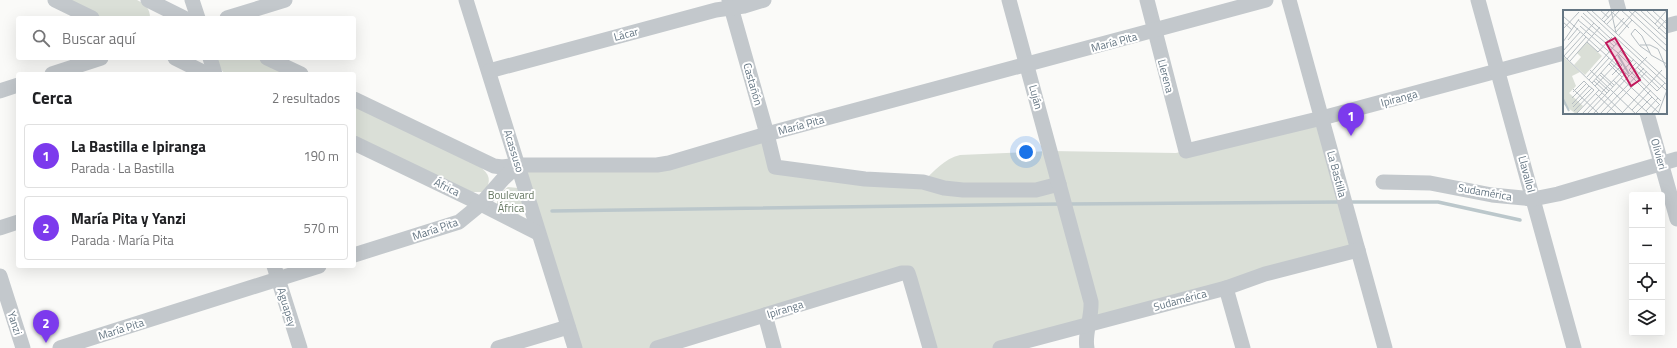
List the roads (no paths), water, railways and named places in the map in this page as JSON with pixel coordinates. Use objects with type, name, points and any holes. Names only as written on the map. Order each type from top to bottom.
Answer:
[{"type":"street","points":[[55,0],[88,16]]},
{"type":"street","points":[[148,0],[180,16]]},
{"type":"street","points":[[192,0],[197,16]]},
{"type":"street","points":[[233,16],[285,0]]},
{"type":"street","name":"Acassuso","points":[[466,0],[575,348]]},
{"type":"street","name":"Lácar","points":[[489,71],[716,10],[730,4],[764,0]]},
{"type":"street","name":"Luján","points":[[1009,0],[1091,302],[1090,324]]},
{"type":"street","name":"Llerena","points":[[1147,0],[1186,151]]},
{"type":"street","name":"María Pita","points":[[356,254],[459,222],[482,204],[503,179],[518,165],[657,165],[669,163],[767,134],[1266,0]]},
{"type":"street","name":"La Bastilla","points":[[1288,0],[1385,348]]},
{"type":"street","name":"Llavallol","points":[[1478,0],[1574,348]]},
{"type":"street","points":[[1616,0],[1619,10]]},
{"type":"street","name":"Castañón","points":[[730,4],[767,134],[775,168],[865,179],[923,182],[944,188],[963,190],[1060,189]]},
{"type":"street","points":[[1667,26],[1677,23]]},
{"type":"street","name":"Ipiranga","points":[[1186,151],[1322,118],[1563,53]]},
{"type":"street","points":[[58,72],[95,60]]},
{"type":"street","points":[[178,60],[203,72]]},
{"type":"street","points":[[211,60],[214,72]]},
{"type":"street","points":[[271,60],[297,72]]},
{"type":"street","points":[[0,91],[16,86]]},
{"type":"street","points":[[356,100],[494,166],[502,167],[518,165]]},
{"type":"street","name":"Olivieri","points":[[1647,114],[1677,219]]},
{"type":"street","name":"África","points":[[356,144],[482,204],[538,233]]},
{"type":"street","name":"Sudamérica","points":[[1383,182],[1430,183],[1492,195],[1534,199],[1558,194],[1677,159]]},
{"type":"street","points":[[0,228],[16,223]]},
{"type":"street","name":"Sudamérica","points":[[1000,348],[1226,288],[1271,272],[1358,250]]},
{"type":"street","name":"María Pita","points":[[60,348],[277,272],[305,268]]},
{"type":"street","name":"Aguapey","points":[[277,272],[300,348]]},
{"type":"street","name":"Ipiranga","points":[[657,348],[902,272],[908,273],[930,348]]},
{"type":"street","name":"Yanzi","points":[[0,276],[23,348]]},
{"type":"street","points":[[1226,288],[1243,348]]},
{"type":"street","points":[[765,315],[774,348]]},
{"type":"street","points":[[1087,348],[1086,340],[1090,324]]},
{"type":"street","points":[[498,348],[568,326]]},
{"type":"waterway","points":[[1069,204],[1341,202]]},
{"type":"waterway","points":[[1349,202],[1438,202],[1520,220]]},
{"type":"waterway","points":[[552,211],[1061,204]]},
{"type":"place","name":"La Bastilla e Ipiranga","points":[[1351,136]]},
{"type":"place","name":"María Pita y Yanzi","points":[[46,343]]},
{"type":"park label","name":"Boulevard África","points":[[511,201]]}]
